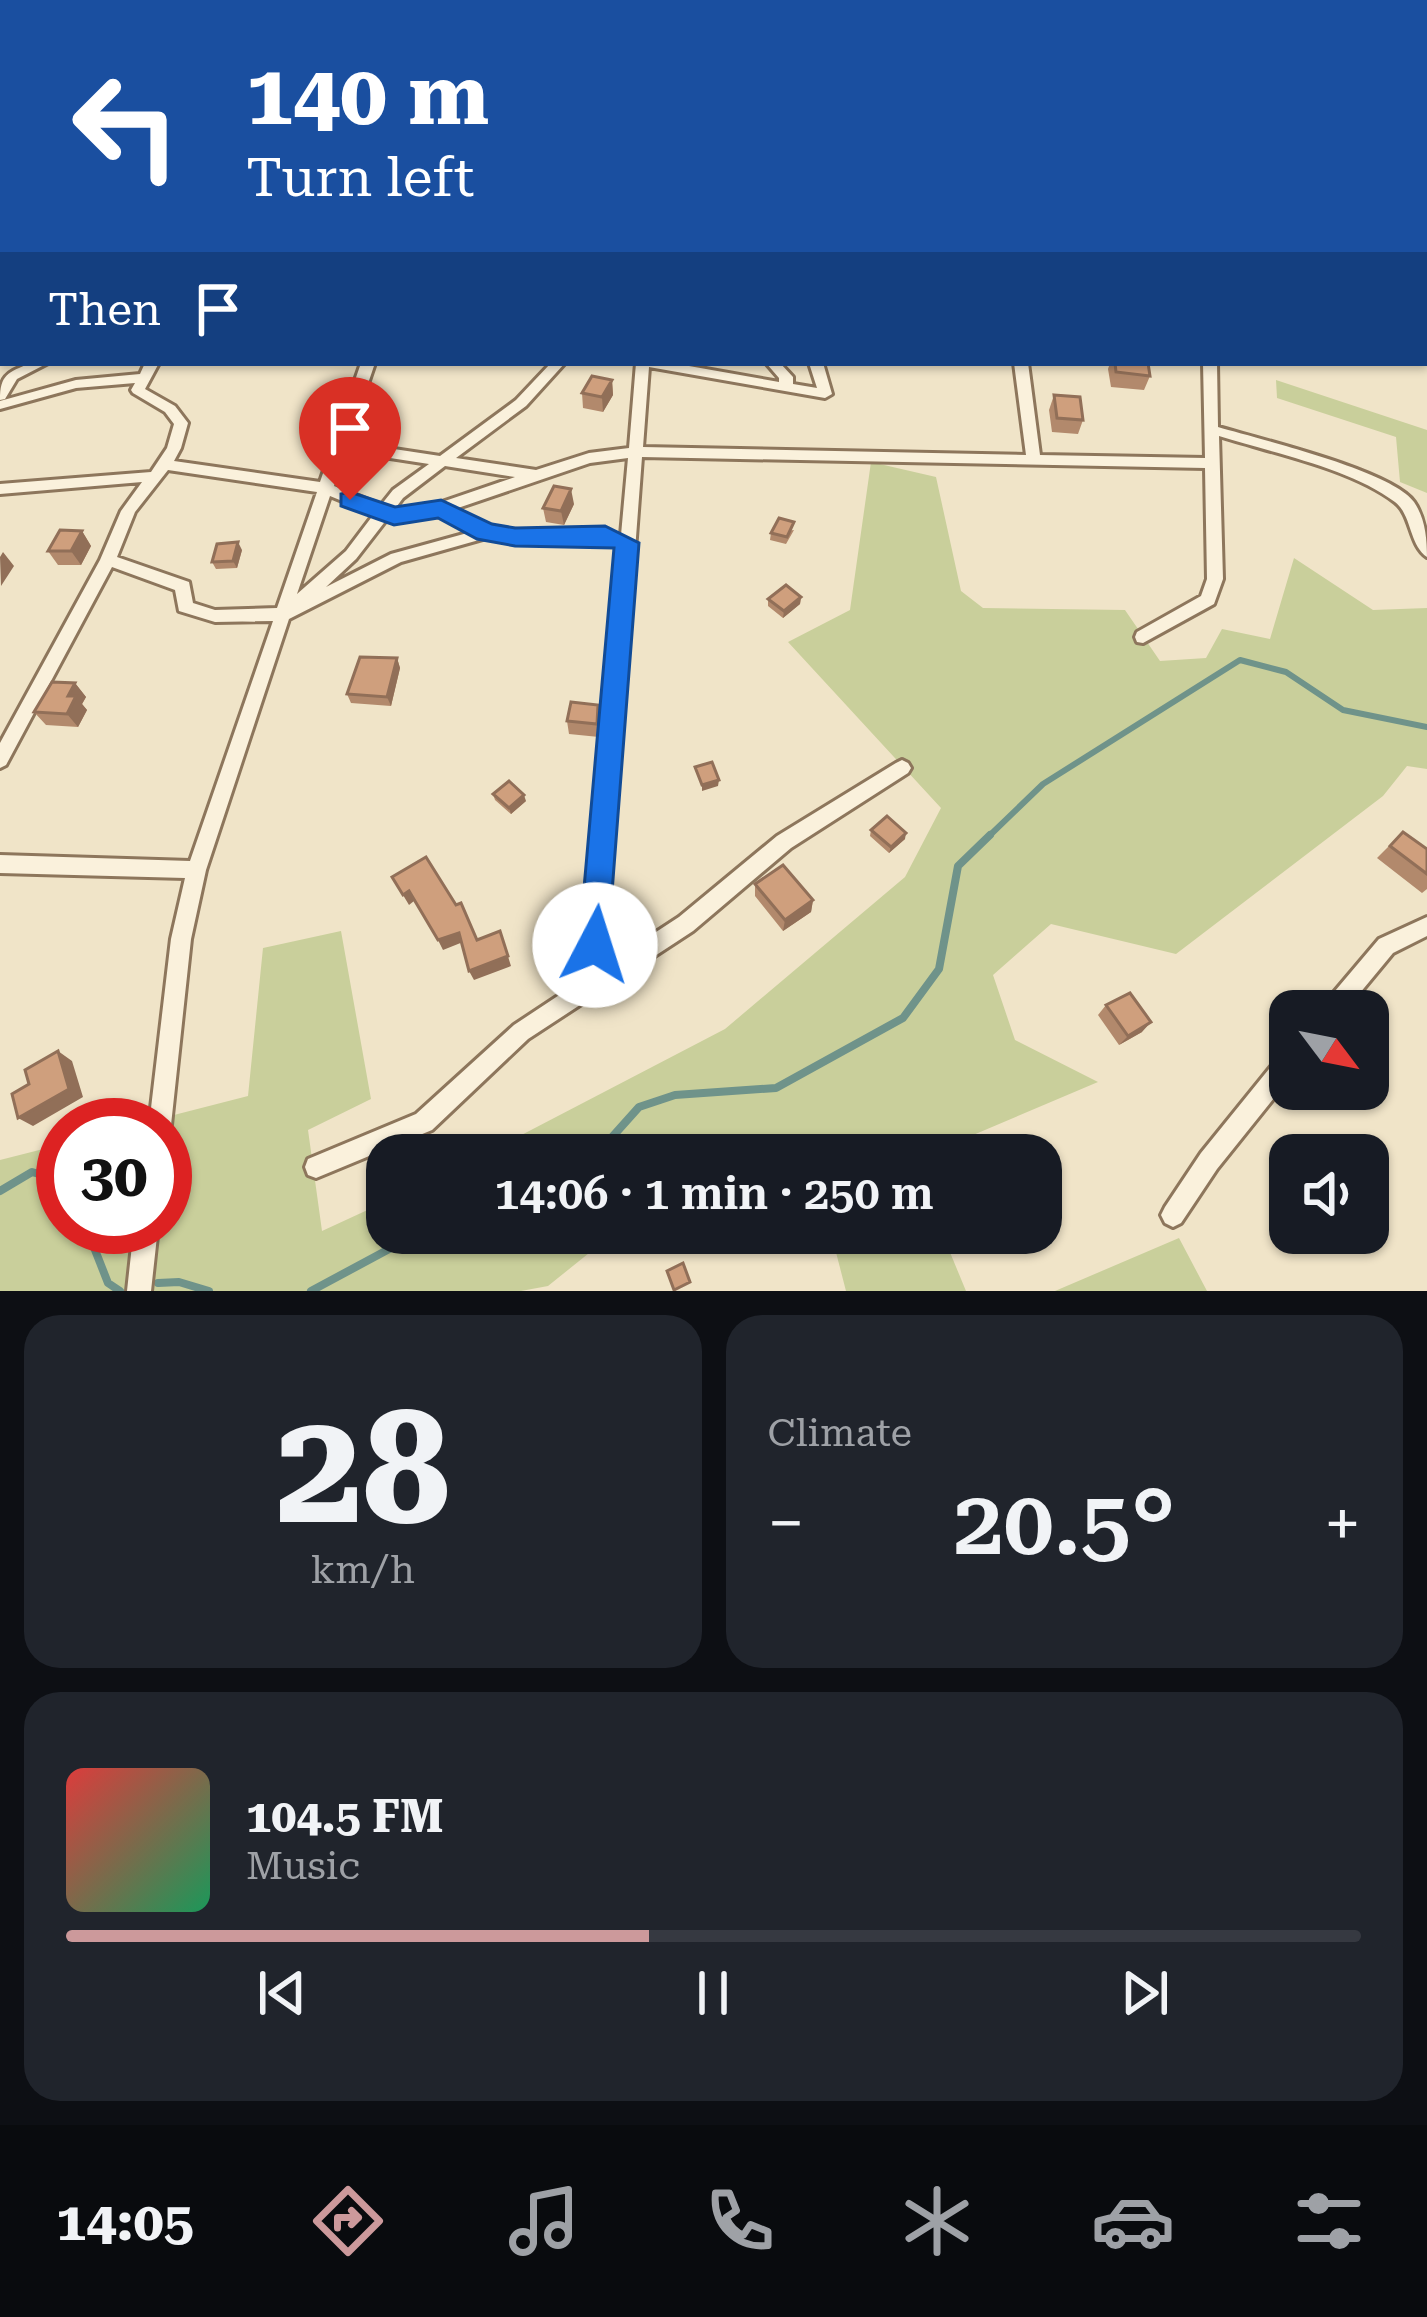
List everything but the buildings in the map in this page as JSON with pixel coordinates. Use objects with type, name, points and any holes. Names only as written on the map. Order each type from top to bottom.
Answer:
[{"type":"street","points":[[163,1098],[181,939],[196,870],[367,366]]},
{"type":"street","points":[[286,614],[351,555],[398,494],[521,403],[555,366]]},
{"type":"street","points":[[592,985],[646,366]]},
{"type":"street","points":[[664,366],[825,394],[817,366]]},
{"type":"street","points":[[776,366],[786,376],[786,387]]},
{"type":"street","points":[[1021,366],[1034,460]]},
{"type":"street","points":[[1143,637],[1208,600],[1216,579],[1209,463],[1210,366]]},
{"type":"street","points":[[0,405],[76,383],[147,370],[142,396],[170,409],[181,423],[163,471],[133,503],[108,560],[0,760]]},
{"type":"street","points":[[0,396],[6,376]]},
{"type":"street","points":[[1210,429],[1364,476],[1407,502],[1427,508]]},
{"type":"street","points":[[342,446],[536,475]]},
{"type":"street","points":[[0,489],[163,471],[325,488],[384,513],[441,508],[589,458],[635,452],[1209,463]]},
{"type":"street","points":[[1407,502],[1427,551]]},
{"type":"street","points":[[441,508],[486,532]]},
{"type":"street","points":[[108,560],[183,586],[185,607],[215,616],[286,614],[396,558],[486,532],[558,539],[605,535],[627,543]]},
{"type":"street","points":[[316,1167],[424,1122],[520,1031],[686,924],[784,842],[902,768]]},
{"type":"street","points":[[0,864],[196,870]]},
{"type":"street","points":[[1349,990],[1386,946],[1427,926]]},
{"type":"street","points":[[1173,1215],[1208,1161],[1269,1086]]},
{"type":"street","points":[[139,1291],[143,1254]]},
{"type":"green space","points":[[1276,380],[1427,430],[1427,493],[1400,482],[1396,437],[1277,398]]},
{"type":"green space","points":[[871,462],[936,477],[961,591],[983,608],[1125,610],[1160,661],[1206,658],[1222,629],[1270,639],[1294,558],[1373,610],[1427,608],[1427,769],[1407,766],[1383,796],[1176,954],[1051,924],[993,975],[1015,1040],[1098,1082],[975,1134],[523,1134],[725,1029],[905,877],[941,808],[788,642],[850,610]]},
{"type":"green space","points":[[341,931],[371,1099],[308,1130],[322,1231],[366,1211],[366,1254],[588,1254],[548,1286],[521,1291],[0,1291],[0,1160],[36,1151],[36,1254],[192,1254],[192,1110],[248,1096],[263,948]]},
{"type":"green space","points":[[1179,1238],[1207,1291],[1055,1291]]},
{"type":"green space","points":[[836,1254],[951,1254],[966,1291],[846,1291]]},
{"type":"waterway","points":[[987,838],[1043,784],[1240,660],[1286,672],[1343,710],[1427,727]]},
{"type":"waterway","points":[[615,1134],[639,1107],[675,1095],[776,1088],[903,1018],[939,969],[958,866],[990,835]]},
{"type":"waterway","points":[[0,1191],[36,1173]]},
{"type":"waterway","points":[[97,1254],[108,1283],[120,1291]]},
{"type":"waterway","points":[[311,1291],[380,1254]]},
{"type":"waterway","points":[[158,1283],[179,1282],[209,1291]]},
{"type":"route","points":[[350,500],[394,516],[441,508],[486,532],[515,537],[605,535],[627,543],[595,945]]}]
